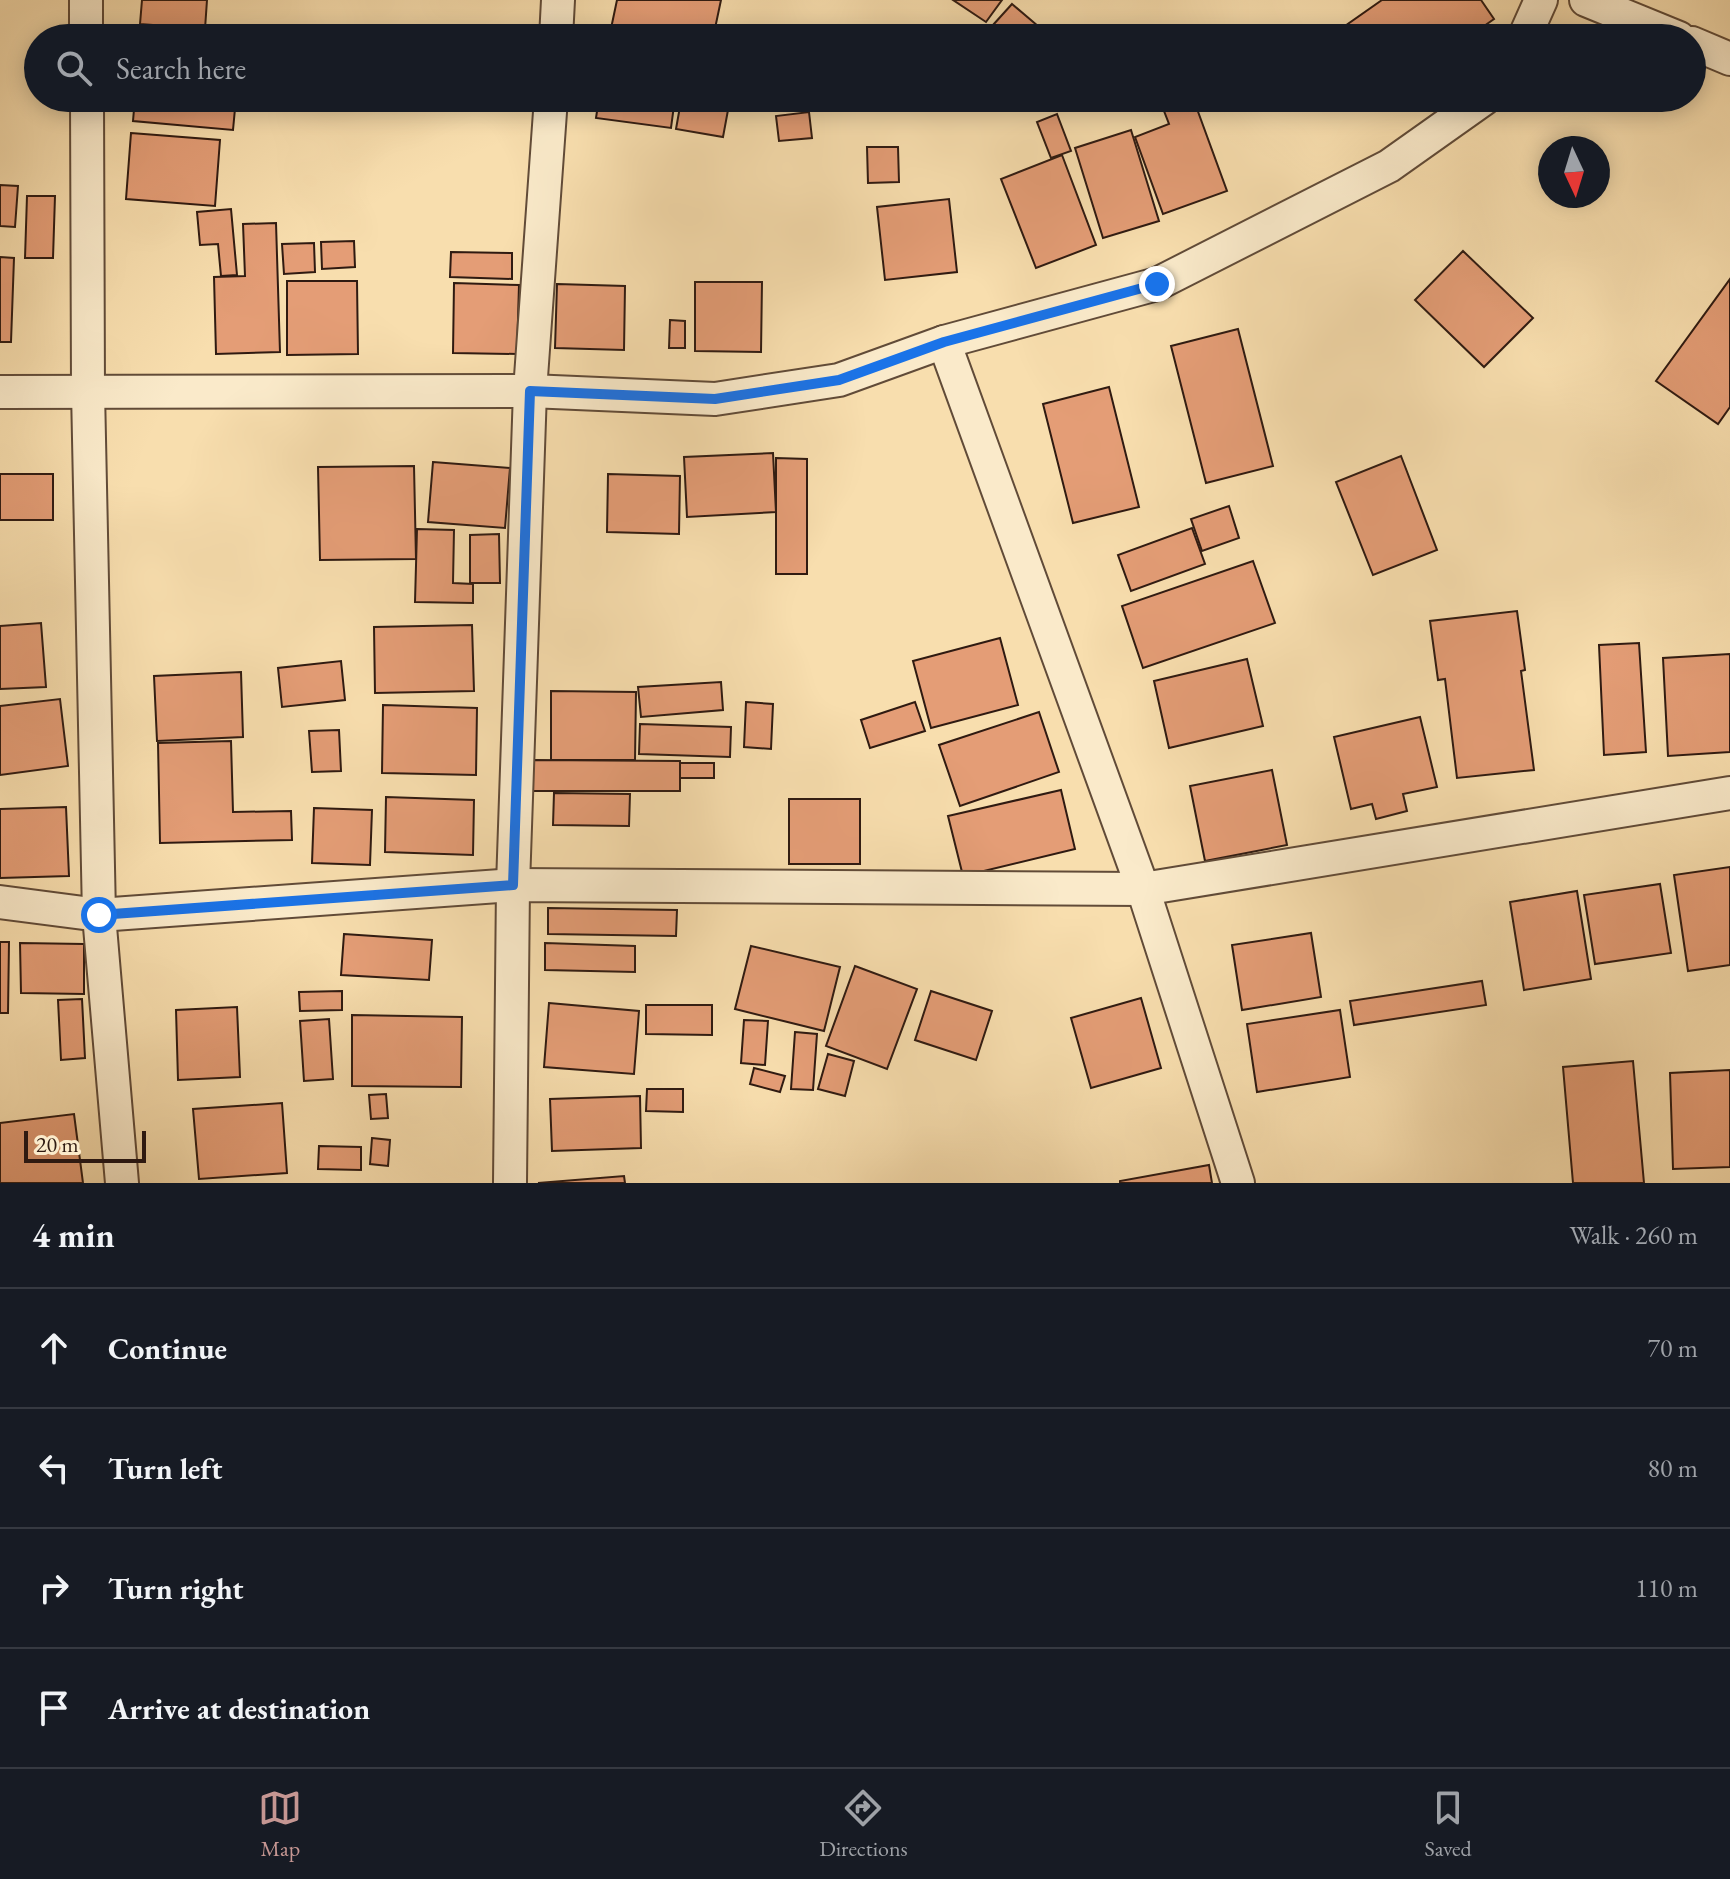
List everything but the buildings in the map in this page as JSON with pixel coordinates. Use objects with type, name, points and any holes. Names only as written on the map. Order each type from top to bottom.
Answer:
[{"type":"street","points":[[86,0],[86,24]]},
{"type":"street","points":[[557,24],[558,0]]},
{"type":"street","points":[[1530,24],[1541,0]]},
{"type":"street","points":[[1586,0],[1645,24]]},
{"type":"street","points":[[1706,49],[1730,59]]},
{"type":"street","points":[[87,112],[88,391],[99,915],[122,1183]]},
{"type":"street","points":[[510,1183],[513,885],[530,391],[550,112]]},
{"type":"street","points":[[0,392],[530,391],[715,399],[839,380],[944,342],[1157,284],[1389,166],[1465,112]]},
{"type":"street","points":[[944,342],[1143,889],[1238,1183]]},
{"type":"street","points":[[0,902],[99,915],[513,885],[1143,889],[1730,793]]},
{"type":"route","points":[[99,915],[513,885],[530,391],[715,399],[839,380],[944,342],[1157,284]]}]
